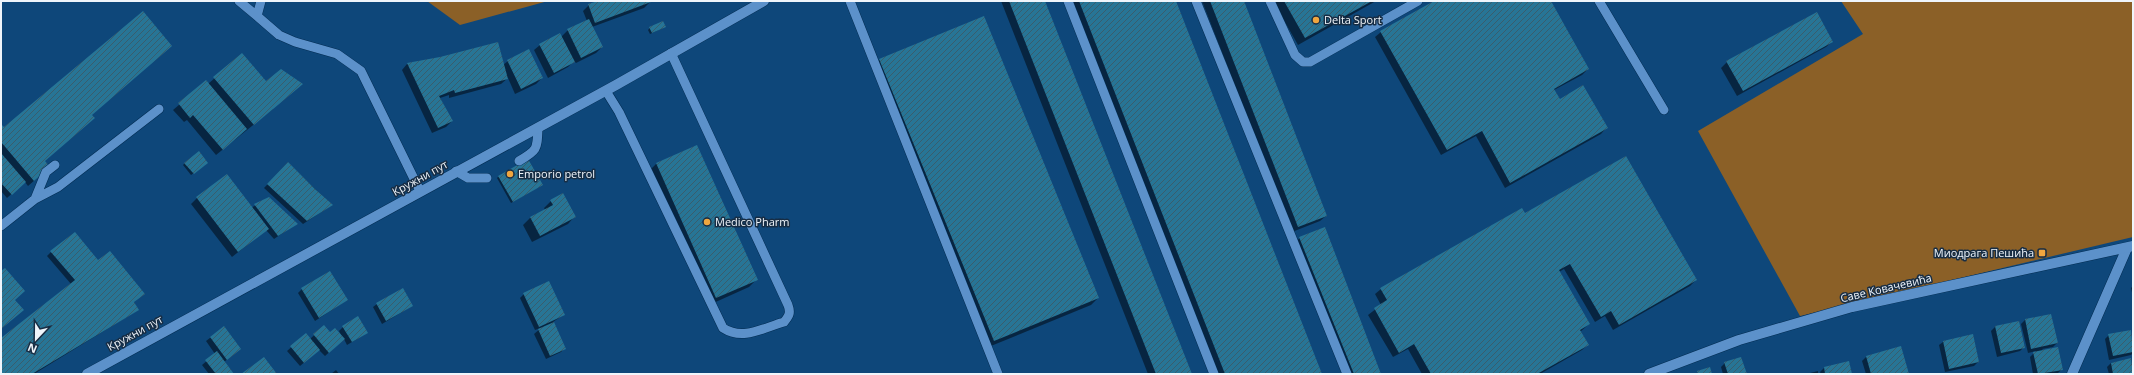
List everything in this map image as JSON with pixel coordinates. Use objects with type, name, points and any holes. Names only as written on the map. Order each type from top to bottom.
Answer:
[{"type":"main road","name":"Кружни пут","points":[[87,374],[456,171],[606,91],[764,1]]},
{"type":"main road","name":"Саве Ковачевића","points":[[1649,374],[1739,340],[1852,307],[2130,247]]},
{"type":"main road","points":[[2072,374],[2130,247]]},
{"type":"lane","points":[[239,1],[279,35],[295,42],[337,54],[361,71],[420,191]]},
{"type":"lane","points":[[257,16],[261,1]]},
{"type":"lane","points":[[850,1],[998,374]]},
{"type":"lane","points":[[1068,1],[1214,374]]},
{"type":"lane","points":[[1196,1],[1347,374]]},
{"type":"lane","points":[[1270,1],[1295,55],[1303,62],[1310,62],[1418,1]]},
{"type":"lane","points":[[1598,1],[1664,110]]},
{"type":"lane","points":[[606,91],[618,112],[723,328],[734,334],[742,335],[784,322],[790,311],[788,306],[671,53]]},
{"type":"lane","points":[[1,226],[35,199],[58,187],[159,109]]},
{"type":"lane","points":[[519,162],[533,153],[537,148],[538,128]]},
{"type":"lane","points":[[35,199],[46,172],[56,165]]},
{"type":"lane","points":[[456,171],[468,178],[487,178]]},
{"type":"shaded area","points":[[427,1],[548,1],[460,25]]},
{"type":"shaded area","points":[[1841,1],[2133,1],[2133,237],[1800,316],[1698,131],[1863,34]]},
{"type":"building","points":[[598,1],[651,2],[595,23],[588,4]]},
{"type":"building","points":[[1009,1],[1045,1],[1192,374],[1156,374]]},
{"type":"building","points":[[1079,1],[1176,1],[1322,374],[1225,374]]},
{"type":"building","points":[[1210,1],[1244,1],[1327,216],[1298,227]]},
{"type":"building","name":"Delta Sport","points":[[1284,1],[1372,1],[1305,38]]},
{"type":"building","points":[[1434,1],[1551,1],[1589,69],[1554,89],[1560,99],[1583,85],[1608,128],[1510,183],[1482,131],[1447,150],[1380,31]]},
{"type":"building","points":[[143,11],[172,46],[92,115],[95,118],[45,161],[50,167],[34,181],[1,142],[1,124],[4,127]]},
{"type":"building","points":[[1817,12],[1833,42],[1743,91],[1726,61]]},
{"type":"building","points":[[984,16],[1099,298],[994,341],[879,59]]},
{"type":"building","points":[[589,19],[603,47],[581,58],[567,29]]},
{"type":"building","points":[[663,21],[666,27],[652,33],[649,27]]},
{"type":"building","points":[[560,33],[575,62],[554,73],[539,44]]},
{"type":"building","points":[[498,42],[508,79],[455,93],[454,90],[439,96],[453,121],[438,128],[407,63],[440,57]]},
{"type":"building","points":[[529,49],[543,78],[521,89],[507,60]]},
{"type":"building","points":[[242,53],[266,81],[281,69],[303,84],[254,125],[213,77]]},
{"type":"building","points":[[206,80],[247,129],[223,150],[193,115],[190,118],[178,103]]},
{"type":"building","name":"Medico Pharm","points":[[697,145],[758,280],[716,298],[656,163]]},
{"type":"building","points":[[199,151],[208,163],[194,174],[184,163]]},
{"type":"building","points":[[1,153],[26,182],[12,195],[1,183]]},
{"type":"building","points":[[1626,156],[1697,280],[1619,325],[1611,311],[1601,317],[1570,264],[1559,270],[1590,324],[1580,330],[1589,345],[1537,374],[1431,374],[1414,344],[1399,353],[1374,308],[1387,300],[1380,288],[1522,208],[1525,213]]},
{"type":"building","points":[[528,159],[543,185],[513,202],[498,176]]},
{"type":"building","points":[[288,162],[333,205],[307,221],[267,184]]},
{"type":"building","points":[[227,174],[269,229],[238,252],[196,197]]},
{"type":"building","points":[[563,193],[576,217],[540,236],[530,217],[553,205],[550,200]]},
{"type":"building","points":[[269,197],[298,224],[278,236],[254,204]]},
{"type":"building","points":[[1325,227],[1381,374],[1354,374],[1299,237]]},
{"type":"building","points":[[75,232],[98,260],[110,251],[145,294],[134,302],[139,310],[32,374],[1,374],[1,338],[75,280],[50,251]]},
{"type":"building","points":[[5,268],[25,291],[15,300],[24,310],[1,329],[1,271]]},
{"type":"building","points":[[330,271],[348,300],[319,318],[301,288]]},
{"type":"building","points":[[549,281],[565,315],[539,327],[523,293]]},
{"type":"building","points":[[403,288],[413,306],[386,321],[376,303]]},
{"type":"building","points":[[2051,314],[2058,343],[2031,349],[2025,319]]},
{"type":"building","points":[[358,316],[368,333],[352,342],[342,326]]},
{"type":"building","points":[[2019,321],[2025,348],[2001,353],[1995,326]]},
{"type":"building","points":[[554,322],[566,349],[550,356],[538,329]]},
{"type":"building","points":[[324,325],[330,332],[335,328],[345,339],[329,353],[313,334]]},
{"type":"building","points":[[224,326],[241,349],[227,360],[210,337]]},
{"type":"building","points":[[2131,330],[2133,352],[2113,356],[2108,334]]},
{"type":"building","points":[[306,333],[320,350],[304,363],[290,346]]},
{"type":"building","points":[[1973,334],[1979,362],[1949,369],[1943,341]]},
{"type":"building","points":[[1901,346],[1909,374],[1871,374],[1866,356]]},
{"type":"building","points":[[2058,347],[2063,370],[2038,374],[2033,352]]},
{"type":"building","points":[[217,351],[234,374],[216,374],[205,360]]},
{"type":"building","points":[[264,357],[277,374],[241,374]]},
{"type":"building","points":[[1741,357],[1747,374],[1728,374],[1724,362]]},
{"type":"building","points":[[2131,358],[2133,374],[2113,374],[2111,363]]},
{"type":"building","points":[[1849,361],[1852,374],[1825,374],[1824,367]]},
{"type":"building","points":[[1710,367],[1712,374],[1698,374],[1697,371]]},
{"type":"place","name":"Delta Sport","points":[[1316,20]]},
{"type":"place","name":"Emporio petrol","points":[[510,174]]},
{"type":"place","name":"Medico Pharm","points":[[707,222]]},
{"type":"place","name":"Миодрага Пешића","points":[[2042,253]]}]
